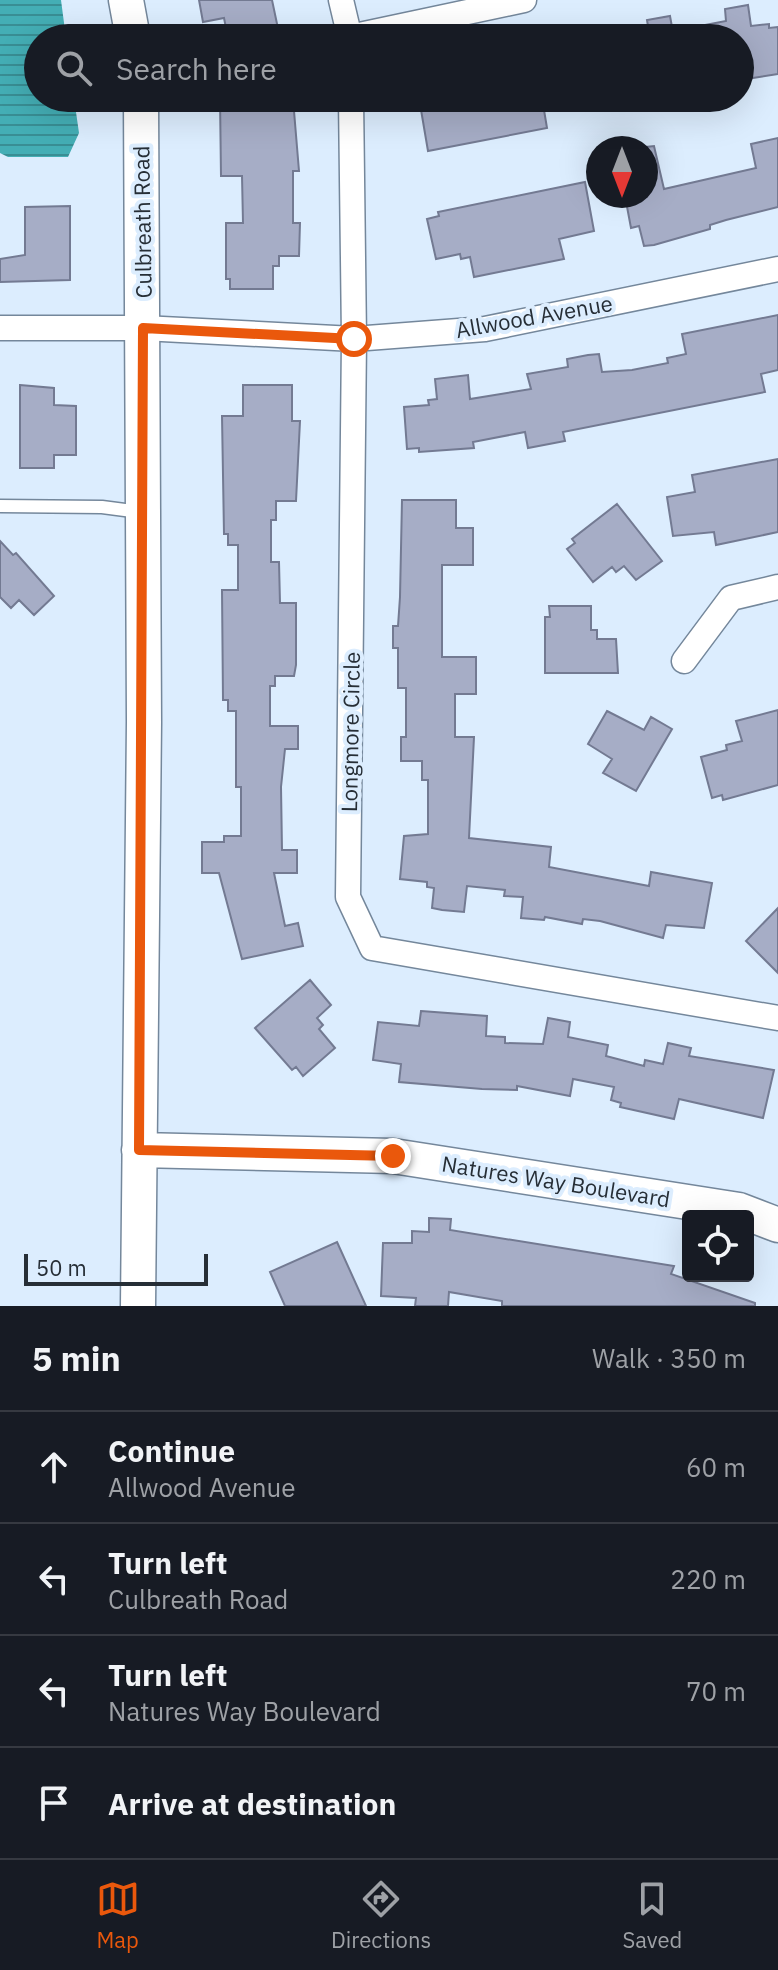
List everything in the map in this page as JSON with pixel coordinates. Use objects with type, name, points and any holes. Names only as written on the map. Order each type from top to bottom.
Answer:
[{"type":"street","points":[[126,0],[130,24]]},
{"type":"street","points":[[341,0],[347,24]]},
{"type":"street","points":[[414,24],[524,0]]},
{"type":"street","name":"Culbreath Road","points":[[138,1306],[143,512],[141,112]]},
{"type":"street","name":"Longmore Circle","points":[[351,112],[354,339],[348,897],[372,948],[778,1018]]},
{"type":"street","name":"Allwood Avenue","points":[[0,328],[143,328],[354,339],[485,329],[778,269]]},
{"type":"street","points":[[684,661],[731,598],[778,587]]},
{"type":"street","name":"Natures Way Boulevard","points":[[139,1150],[393,1156],[739,1210],[778,1225]]},
{"type":"lane","points":[[0,506],[102,507],[143,512]]},
{"type":"water","points":[[0,0],[61,0],[64,24],[24,24],[24,112],[76,112],[79,133],[68,157],[8,157],[0,153]]},
{"type":"building","points":[[199,0],[272,0],[277,24],[225,24],[224,18],[203,22]]},
{"type":"building","points":[[748,5],[751,24],[710,24],[726,21],[725,9]]},
{"type":"building","points":[[670,16],[671,24],[648,24],[647,20]]},
{"type":"building","points":[[769,24],[769,28],[778,27],[778,74],[754,78],[754,26]]},
{"type":"building","points":[[220,112],[294,112],[299,171],[293,171],[293,223],[300,223],[299,256],[279,256],[279,266],[273,266],[273,289],[230,289],[230,279],[226,279],[226,223],[243,223],[242,176],[221,176]]},
{"type":"building","points":[[421,112],[544,112],[547,128],[428,151]]},
{"type":"building","points":[[778,138],[778,207],[644,246],[639,226],[631,228],[627,208],[658,208],[658,163],[664,189],[756,168],[751,144]]},
{"type":"building","points":[[585,182],[586,208],[590,208],[594,231],[559,239],[564,259],[474,277],[470,257],[461,259],[460,254],[436,259],[427,219],[439,216],[438,212]]},
{"type":"building","points":[[70,206],[70,280],[0,282],[0,259],[25,255],[25,207]]},
{"type":"building","points":[[778,315],[778,370],[761,374],[765,392],[563,432],[565,441],[528,448],[525,432],[473,442],[474,448],[419,452],[419,448],[407,449],[404,407],[429,405],[428,400],[437,399],[435,379],[468,375],[470,399],[531,389],[527,374],[568,367],[567,359],[599,354],[602,372],[668,363],[667,358],[686,354],[682,334]]},
{"type":"building","points":[[20,385],[54,388],[54,405],[76,406],[76,455],[54,455],[54,468],[20,468]]},
{"type":"building","points":[[243,385],[292,385],[292,421],[300,421],[296,501],[276,501],[276,520],[271,520],[271,562],[279,562],[280,603],[296,603],[296,665],[294,676],[275,676],[275,686],[270,686],[270,726],[298,726],[298,749],[285,749],[281,787],[282,850],[297,850],[297,873],[274,873],[285,926],[298,923],[303,946],[242,959],[219,873],[202,873],[202,842],[224,842],[224,836],[241,836],[241,787],[236,787],[236,711],[228,711],[228,700],[223,700],[222,590],[238,590],[238,545],[228,545],[228,534],[224,534],[222,416],[243,416]]},
{"type":"building","points":[[778,459],[778,532],[716,545],[714,532],[673,536],[667,497],[695,492],[692,475]]},
{"type":"building","points":[[402,500],[456,500],[456,528],[473,528],[473,565],[442,565],[442,657],[476,657],[476,694],[455,694],[455,737],[474,737],[469,838],[551,847],[549,867],[649,886],[651,872],[712,883],[704,928],[666,925],[663,938],[600,921],[583,919],[582,924],[545,917],[544,920],[521,918],[523,897],[504,896],[505,890],[467,886],[464,912],[442,910],[432,908],[434,888],[427,887],[427,882],[400,879],[404,836],[428,834],[428,780],[422,780],[422,761],[401,761],[401,737],[406,737],[406,688],[398,688],[398,648],[393,648],[393,626],[398,626]]},
{"type":"building","points":[[617,504],[662,561],[636,580],[624,566],[616,572],[612,567],[593,582],[567,549],[575,543],[572,539]]},
{"type":"building","points":[[0,541],[13,555],[16,553],[54,596],[34,615],[19,600],[11,608],[0,597]]},
{"type":"building","points":[[549,606],[591,606],[591,630],[597,630],[597,639],[616,639],[618,673],[545,673],[545,617],[550,617]]},
{"type":"building","points":[[778,710],[778,785],[723,800],[722,795],[712,798],[701,757],[727,750],[726,745],[742,741],[736,721]]},
{"type":"building","points":[[607,711],[644,730],[651,717],[672,729],[636,791],[603,773],[612,759],[588,744]]},
{"type":"building","points":[[778,908],[778,973],[746,941]]},
{"type":"building","points":[[310,980],[331,1005],[317,1018],[323,1025],[319,1029],[335,1048],[303,1076],[296,1067],[292,1070],[255,1028]]},
{"type":"building","points":[[421,1011],[487,1016],[486,1036],[505,1037],[505,1043],[543,1044],[548,1018],[570,1022],[568,1037],[608,1045],[606,1056],[644,1066],[645,1060],[663,1064],[668,1043],[691,1048],[689,1056],[774,1070],[763,1118],[679,1099],[674,1119],[620,1107],[621,1103],[611,1100],[614,1087],[573,1079],[570,1096],[517,1086],[517,1090],[482,1089],[399,1082],[401,1064],[373,1060],[378,1022],[419,1026]]},
{"type":"building","points":[[429,1218],[451,1219],[450,1230],[674,1266],[671,1274],[682,1278],[682,1282],[694,1282],[755,1303],[755,1306],[502,1306],[502,1301],[449,1292],[448,1306],[415,1306],[416,1298],[381,1296],[383,1243],[412,1243],[412,1231],[429,1232]]},
{"type":"building","points":[[337,1242],[366,1306],[285,1306],[270,1272]]},
{"type":"route","points":[[354,339],[143,328],[144,722],[139,1150],[393,1156]]}]
